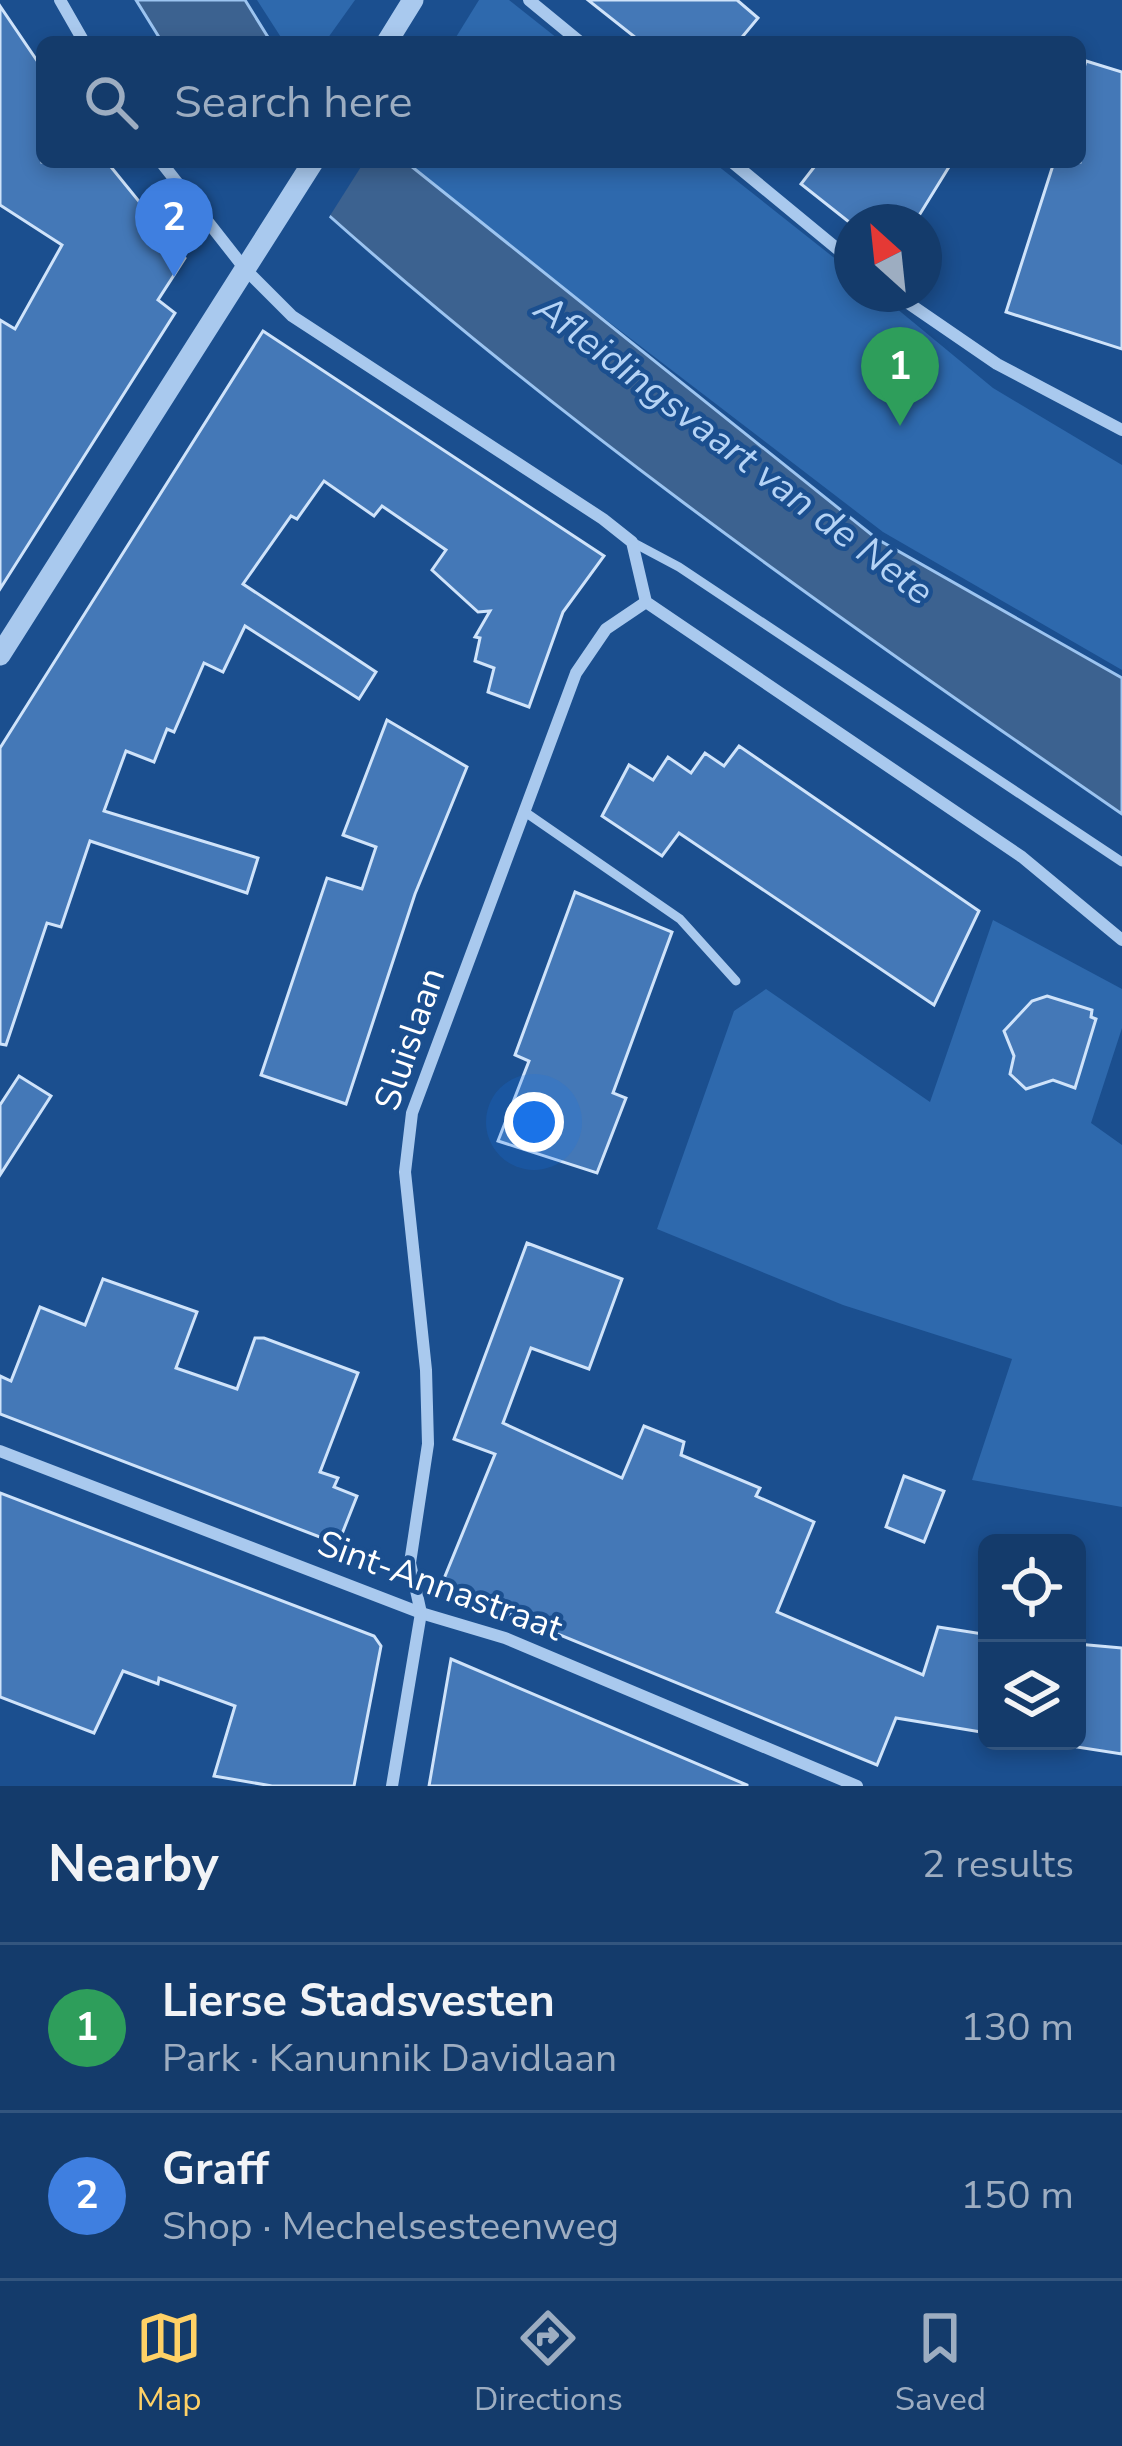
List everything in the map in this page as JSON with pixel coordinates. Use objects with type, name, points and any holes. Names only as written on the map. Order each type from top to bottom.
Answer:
[{"type":"street","points":[[60,0],[81,36]]},
{"type":"street","points":[[392,36],[413,0]]},
{"type":"street","points":[[529,0],[573,36]]},
{"type":"street","points":[[166,168],[245,269],[292,316],[632,542],[646,602],[1022,857],[1122,940]]},
{"type":"street","points":[[0,655],[309,168]]},
{"type":"street","points":[[739,168],[834,246]]},
{"type":"street","points":[[921,312],[997,364],[1122,430]]},
{"type":"street","name":"Sluislaan","points":[[392,1786],[421,1613],[410,1563],[425,1481],[429,1403],[406,1148],[412,1113],[589,648],[646,602]]},
{"type":"street","name":"Sint-Annastraat","points":[[0,1451],[421,1613],[505,1638],[857,1786]]},
{"type":"lane","points":[[632,542],[679,567],[1122,862]]},
{"type":"lane","points":[[525,812],[680,919],[736,981]]},
{"type":"shaded area","points":[[257,0],[355,0],[329,36],[280,36]]},
{"type":"shaded area","points":[[479,0],[509,0],[554,36],[457,36]]},
{"type":"shaded area","points":[[408,168],[721,168],[834,258],[834,312],[901,312],[993,388],[1122,465],[1122,670],[883,532]]},
{"type":"shaded area","points":[[993,920],[1122,989],[1122,1028],[1091,1123],[1122,1145],[1122,1507],[972,1480],[1012,1359],[843,1305],[657,1229],[734,1011],[766,989],[930,1102]]},
{"type":"water","points":[[136,0],[245,0],[267,36],[158,36]]},
{"type":"water","name":"Afleidingsvaart van de Nete","points":[[277,168],[413,168],[877,539],[1122,678],[1122,814],[684,503],[472,338]]},
{"type":"pier","points":[[270,168],[360,168],[326,222]]},
{"type":"building","points":[[588,0],[737,0],[758,18],[743,36],[633,36]]},
{"type":"building","points":[[0,6],[36,59],[36,168],[112,168],[185,258],[158,300],[175,313],[0,589],[0,320],[15,329],[62,245],[0,205]]},
{"type":"building","points":[[1086,61],[1122,72],[1122,349],[1006,312],[1052,168],[1086,168]]},
{"type":"building","points":[[813,168],[948,168],[926,204],[834,204],[834,210],[801,184]]},
{"type":"building","points":[[263,331],[604,556],[563,612],[529,707],[488,692],[494,668],[475,661],[480,638],[475,637],[490,611],[478,612],[432,570],[446,550],[382,506],[374,516],[324,481],[297,519],[291,516],[243,584],[376,672],[359,699],[245,626],[223,672],[204,663],[174,732],[167,729],[154,762],[126,751],[104,811],[258,858],[247,893],[90,841],[61,927],[47,923],[6,1045],[0,1044],[0,748]]},
{"type":"building","points":[[387,720],[467,767],[415,894],[346,1104],[261,1075],[327,878],[362,889],[376,847],[343,835]]},
{"type":"building","points":[[739,746],[979,911],[934,1005],[679,833],[662,856],[602,816],[629,765],[653,780],[668,757],[691,773],[705,753],[724,766]]},
{"type":"building","points":[[575,892],[672,932],[613,1093],[626,1098],[597,1173],[498,1141],[529,1061],[515,1055]]},
{"type":"building","points":[[1047,996],[1092,1010],[1091,1017],[1096,1019],[1075,1088],[1053,1080],[1026,1089],[1010,1074],[1014,1056],[1004,1031],[1032,1001]]},
{"type":"building","points":[[19,1076],[51,1096],[0,1175],[0,1105]]},
{"type":"building","points":[[527,1243],[622,1279],[589,1369],[531,1348],[503,1423],[622,1478],[644,1426],[684,1442],[681,1455],[760,1488],[756,1496],[814,1522],[777,1612],[923,1675],[938,1627],[978,1633],[978,1732],[896,1718],[877,1765],[441,1586],[495,1454],[454,1439]]},
{"type":"building","points":[[103,1279],[197,1312],[176,1368],[237,1389],[255,1338],[264,1338],[358,1373],[320,1472],[338,1478],[334,1487],[357,1496],[338,1544],[0,1414],[0,1376],[11,1381],[40,1307],[85,1325]]},
{"type":"building","points":[[904,1476],[944,1491],[924,1542],[886,1527]]},
{"type":"building","points":[[0,1493],[374,1636],[381,1646],[354,1786],[272,1786],[214,1776],[235,1706],[159,1678],[158,1684],[123,1671],[94,1733],[0,1697]]},
{"type":"building","points":[[1086,1645],[1122,1648],[1122,1754],[1086,1748]]},
{"type":"building","points":[[451,1659],[747,1785],[747,1786],[429,1786]]},
{"type":"place","name":"Graff","points":[[174,277]]},
{"type":"place","name":"Lierse Stadsvesten","points":[[900,426]]}]
